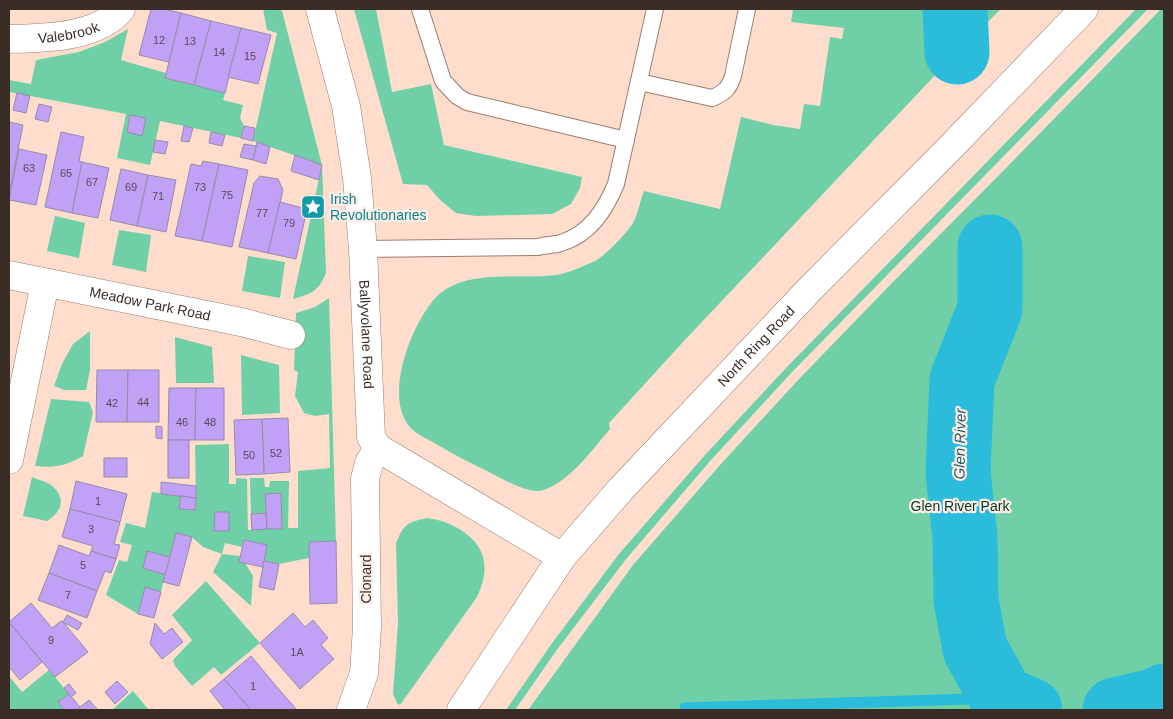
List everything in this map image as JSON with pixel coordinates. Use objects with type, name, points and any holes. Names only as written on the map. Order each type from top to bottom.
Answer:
[{"type":"street","name":"Valebrook","points":[[9,39],[65,36],[93,28],[118,13],[121,9]]},
{"type":"street","name":"Ballyvolane Road","points":[[320,9],[346,106],[357,178],[363,249],[370,425],[371,437],[378,448]]},
{"type":"street","name":"North Ring Road","points":[[461,710],[562,557],[621,490],[796,304],[1084,9]]},
{"type":"street","name":"Meadow Park Road","points":[[9,275],[241,322],[291,335]]},
{"type":"street","points":[[9,460],[44,283]]},
{"type":"street","points":[[378,448],[562,557]]},
{"type":"street","name":"Clonard","points":[[351,710],[364,673],[367,627],[365,480],[369,463],[378,448]]},
{"type":"lane","points":[[420,9],[443,82],[466,102],[626,140]]},
{"type":"lane","points":[[363,249],[538,246],[561,243],[578,235],[596,221],[616,184],[655,9]]},
{"type":"lane","points":[[639,82],[712,98],[724,94],[730,87],[733,76],[747,9]]},
{"type":"green space","points":[[263,9],[279,9],[282,11],[322,165],[253,141],[277,33],[267,30]]},
{"type":"green space","points":[[354,9],[376,9],[392,92],[431,84],[444,145],[582,177],[580,188],[571,204],[552,214],[476,216],[456,213],[440,200],[427,185],[403,184]]},
{"type":"green space","points":[[793,9],[1001,9],[957,52],[683,342],[609,423],[610,429],[589,455],[554,486],[538,491],[523,488],[466,460],[414,431],[405,419],[400,404],[399,387],[402,369],[413,334],[421,318],[441,293],[455,285],[470,280],[487,277],[556,275],[595,261],[616,244],[633,223],[644,191],[720,209],[741,117],[800,129],[804,104],[820,106],[830,37],[842,39],[844,28],[791,22]]},
{"type":"green space","points":[[1136,9],[1148,9],[793,371],[711,460],[627,558],[556,651],[515,710],[506,710],[550,646],[619,554],[705,455],[787,367]]},
{"type":"green space","name":"Glen River Park","points":[[1161,9],[1164,9],[1164,710],[528,710],[633,565],[720,465],[799,379]]},
{"type":"green space","points":[[128,29],[121,60],[166,73],[165,78],[225,93],[223,100],[243,105],[240,118],[244,126],[241,138],[160,121],[150,165],[117,158],[126,114],[9,92],[9,80],[31,84],[36,60],[79,52],[105,42]],"holes":[[[130,115],[142,135],[127,132]]]},
{"type":"green space","points":[[322,165],[326,273],[314,291],[293,299]]},
{"type":"green space","points":[[55,216],[85,223],[79,258],[47,251]]},
{"type":"green space","points":[[119,230],[151,235],[146,272],[112,265]]},
{"type":"green space","points":[[248,256],[285,262],[280,298],[242,291]]},
{"type":"green space","points":[[329,298],[336,541],[309,542],[309,558],[279,564],[264,561],[267,545],[244,540],[242,547],[225,543],[222,554],[203,547],[192,537],[176,533],[170,557],[147,552],[143,568],[165,575],[161,592],[145,588],[138,614],[106,595],[119,560],[127,562],[132,545],[120,542],[126,523],[145,528],[152,492],[181,496],[180,509],[195,510],[195,445],[229,444],[229,484],[236,484],[236,478],[247,479],[248,530],[282,528],[281,493],[265,494],[266,513],[251,514],[250,478],[264,478],[265,487],[269,487],[270,481],[289,481],[288,528],[298,528],[298,471],[330,468],[329,414],[315,416],[304,413],[295,396],[298,372],[294,370],[296,313],[315,307]],"holes":[[[215,512],[229,512],[228,531],[215,531]]]},
{"type":"green space","points":[[90,331],[90,370],[86,390],[64,390],[54,386],[62,364],[73,344]]},
{"type":"green space","points":[[175,337],[212,347],[214,383],[176,383]]},
{"type":"green space","points":[[241,355],[279,365],[280,413],[242,415]]},
{"type":"green space","points":[[51,399],[89,402],[93,412],[83,456],[60,466],[35,466]]},
{"type":"green space","points":[[32,477],[49,484],[56,490],[61,500],[59,509],[47,521],[23,516]]},
{"type":"green space","points":[[426,518],[435,519],[454,526],[470,537],[482,553],[484,575],[477,597],[400,705],[393,694],[398,624],[396,543],[407,525]]},
{"type":"green space","points":[[222,554],[240,556],[239,562],[245,563],[253,576],[251,606],[213,572]]},
{"type":"green space","points":[[206,581],[260,643],[221,675],[214,667],[192,686],[175,666],[173,660],[192,640],[172,615]]},
{"type":"green space","points":[[49,670],[69,694],[58,702],[64,710],[9,710],[9,676],[22,692]]},
{"type":"green space","points":[[133,691],[149,710],[112,710]]},
{"type":"building","points":[[151,9],[164,9],[181,13],[169,62],[139,55]]},
{"type":"building","points":[[181,13],[211,21],[194,85],[165,78]]},
{"type":"building","points":[[211,21],[241,28],[225,93],[194,85]]},
{"type":"building","points":[[241,28],[271,35],[258,84],[228,77]]},
{"type":"building","points":[[17,93],[30,96],[26,113],[13,110]]},
{"type":"building","points":[[39,104],[52,107],[48,122],[35,119]]},
{"type":"building","points":[[130,115],[146,118],[142,136],[127,132]]},
{"type":"building","points":[[9,122],[23,125],[9,195]]},
{"type":"building","points":[[184,126],[193,128],[189,142],[181,141]]},
{"type":"building","points":[[244,126],[255,128],[253,141],[241,138]]},
{"type":"building","points":[[61,132],[84,137],[79,161],[82,162],[72,213],[45,207]]},
{"type":"building","points":[[211,132],[225,135],[222,146],[209,143]]},
{"type":"building","points":[[155,140],[168,142],[165,154],[153,152]]},
{"type":"building","points":[[257,142],[270,147],[266,164],[253,160]]},
{"type":"building","points":[[244,144],[256,146],[253,160],[240,157]]},
{"type":"building","points":[[19,149],[47,155],[36,205],[9,200]]},
{"type":"building","points":[[295,155],[322,165],[319,180],[291,171]]},
{"type":"building","points":[[203,161],[219,164],[202,241],[175,236],[191,164],[201,166]]},
{"type":"building","points":[[82,162],[109,168],[98,218],[72,213]]},
{"type":"building","points":[[219,164],[248,170],[232,247],[202,241]]},
{"type":"building","points":[[121,169],[148,175],[137,226],[110,220]]},
{"type":"building","points":[[148,175],[176,180],[166,232],[137,226]]},
{"type":"building","points":[[260,176],[278,179],[283,190],[268,253],[239,247],[254,183]]},
{"type":"building","points":[[280,202],[307,209],[296,259],[268,253]]},
{"type":"building","points":[[97,370],[128,370],[127,422],[96,422]]},
{"type":"building","points":[[128,370],[159,370],[159,422],[127,422]]},
{"type":"building","points":[[169,388],[196,388],[195,440],[168,440]]},
{"type":"building","points":[[196,388],[224,388],[224,440],[195,440]]},
{"type":"building","points":[[288,418],[290,472],[264,474],[262,419]]},
{"type":"building","points":[[262,419],[264,474],[236,475],[234,420]]},
{"type":"building","points":[[156,426],[162,427],[162,439],[156,438]]},
{"type":"building","points":[[168,440],[189,440],[189,478],[168,478]]},
{"type":"building","points":[[104,458],[127,458],[127,477],[104,477]]},
{"type":"building","points":[[76,481],[127,494],[120,522],[70,509]]},
{"type":"building","points":[[161,482],[196,486],[196,498],[161,494]]},
{"type":"building","points":[[281,493],[282,529],[267,529],[265,494]]},
{"type":"building","points":[[181,496],[196,498],[195,510],[179,509]]},
{"type":"building","points":[[70,509],[120,522],[114,544],[120,545],[116,559],[91,551],[93,546],[62,537]]},
{"type":"building","points":[[215,512],[229,512],[229,531],[214,531]]},
{"type":"building","points":[[266,513],[267,529],[252,530],[251,514]]},
{"type":"building","points":[[176,533],[192,537],[179,586],[163,582]]},
{"type":"building","points":[[244,540],[267,545],[263,567],[239,562]]},
{"type":"building","points":[[336,541],[337,603],[310,604],[309,542]]},
{"type":"building","points":[[59,545],[89,556],[91,551],[116,559],[111,573],[105,571],[97,591],[49,573]]},
{"type":"building","points":[[147,551],[170,557],[165,575],[143,568]]},
{"type":"building","points":[[264,561],[279,564],[274,590],[259,587]]},
{"type":"building","points":[[49,573],[97,591],[87,618],[38,600]]},
{"type":"building","points":[[145,587],[161,592],[154,618],[138,614]]},
{"type":"building","points":[[31,603],[52,628],[61,621],[63,622],[88,652],[55,677],[9,622]]},
{"type":"building","points":[[293,613],[305,627],[313,620],[328,638],[321,645],[334,659],[300,689],[260,643]]},
{"type":"building","points":[[67,615],[82,623],[78,630],[63,622]]},
{"type":"building","points":[[9,622],[42,662],[20,680],[9,667]]},
{"type":"building","points":[[155,623],[164,634],[172,628],[183,642],[162,659],[150,644]]},
{"type":"building","points":[[251,656],[297,710],[251,710],[224,679]]},
{"type":"building","points":[[224,679],[251,710],[225,710],[210,691]]},
{"type":"building","points":[[117,681],[128,692],[115,704],[105,692]]},
{"type":"building","points":[[69,684],[76,693],[71,697],[64,688]]},
{"type":"building","points":[[69,694],[80,707],[77,710],[64,710],[58,702]]},
{"type":"building","points":[[89,700],[98,710],[77,710],[80,707]]},
{"type":"waterway","name":"Glen River","points":[[955,9],[957,52]]},
{"type":"waterway","name":"Glen River","points":[[990,247],[990,309],[962,380],[958,472],[965,537],[966,600],[975,649],[1002,698],[1030,710]]},
{"type":"waterway","name":"Glen River","points":[[1115,710],[1157,700],[1164,696]]},
{"type":"waterway","points":[[685,708],[1002,698]]},
{"type":"place","name":"Irish Revolutionaries","points":[[313,207]]}]
